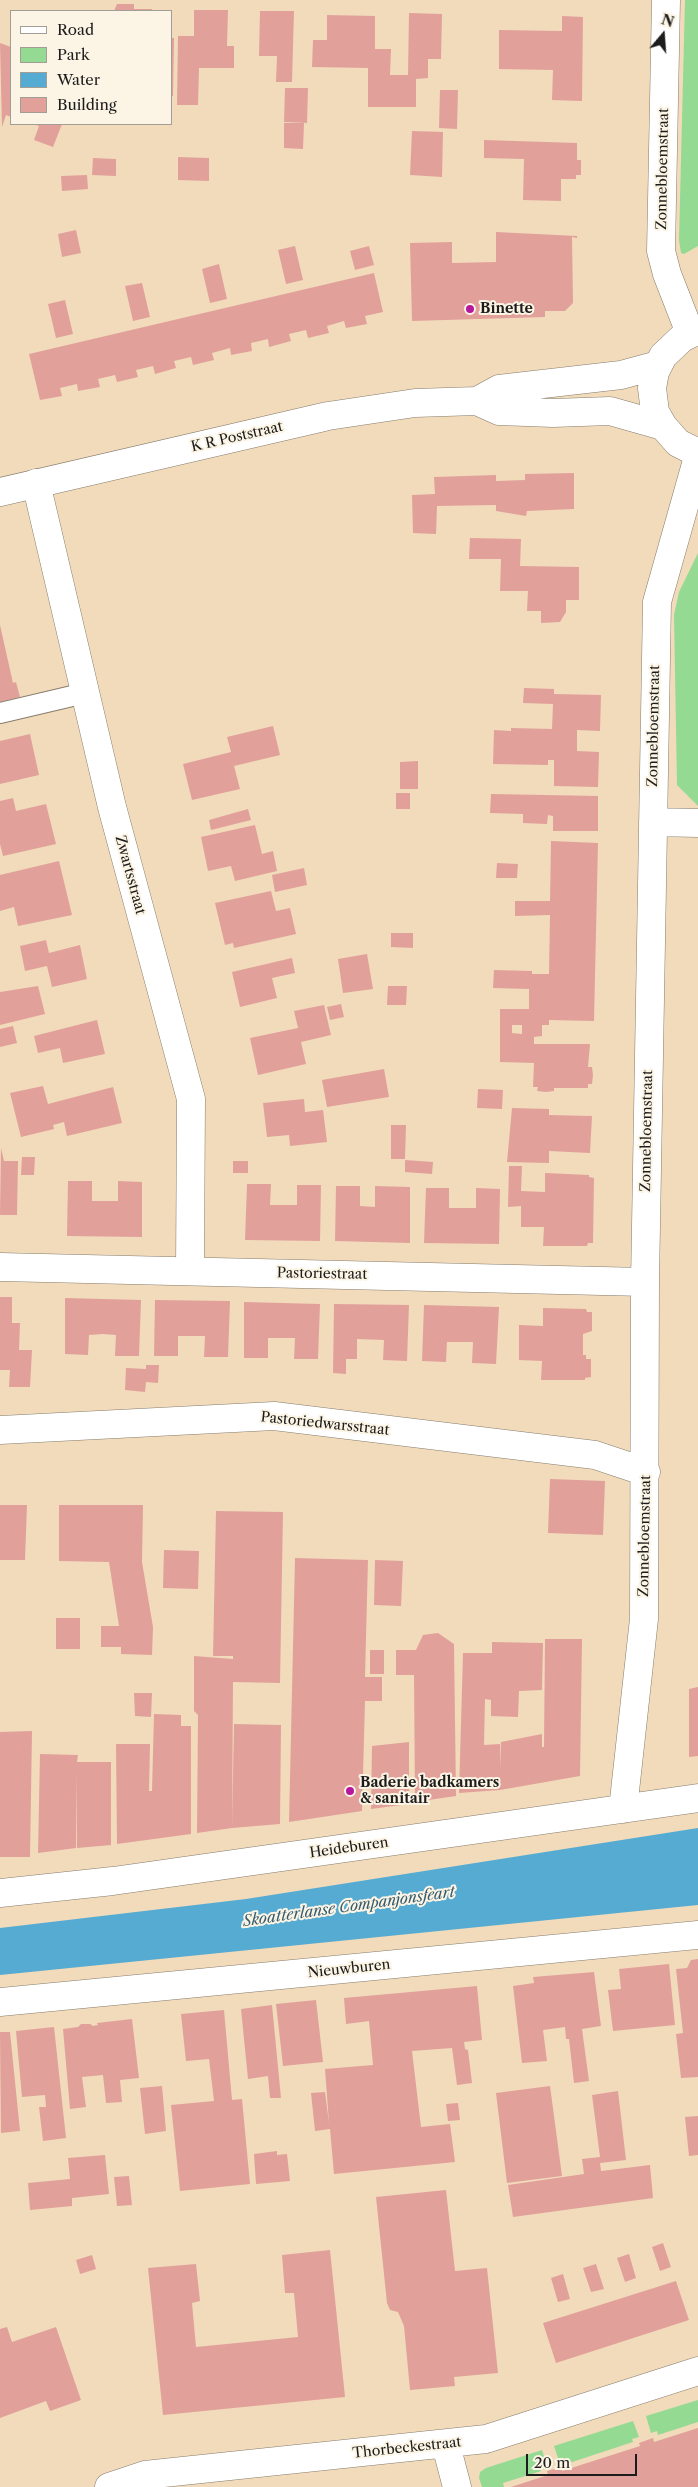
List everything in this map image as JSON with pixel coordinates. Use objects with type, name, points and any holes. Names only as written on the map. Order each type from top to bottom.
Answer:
[{"type":"street","name":"Zonnebloemstraat","points":[[666,0],[662,251],[667,274],[694,332]]},
{"type":"street","points":[[694,332],[668,350],[658,365],[653,380],[652,396],[655,412],[663,426],[678,443],[698,453]]},
{"type":"street","name":"K R Poststraat","points":[[0,492],[336,414],[407,404],[477,401],[499,389],[621,376],[658,365]]},
{"type":"street","name":"K R Poststraat","points":[[477,401],[499,411],[621,413],[663,426]]},
{"type":"street","name":"Zonnebloemstraat","points":[[623,1809],[644,1619],[646,1472],[644,1282],[657,602],[698,457]]},
{"type":"street","name":"Zwartsstraat","points":[[36,483],[112,807],[191,1099],[190,1271]]},
{"type":"street","points":[[653,822],[698,823]]},
{"type":"street","name":"Pastoriestraat","points":[[0,1267],[644,1282]]},
{"type":"street","name":"Pastoriedwarsstraat","points":[[0,1430],[274,1416],[594,1455],[646,1472]]},
{"type":"street","name":"Heideburen","points":[[0,1893],[113,1881],[698,1798]]},
{"type":"street","name":"Nieuwburen","points":[[0,2002],[698,1935]]},
{"type":"street","name":"Thorbeckestraat","points":[[109,2487],[145,2475],[446,2445],[495,2437],[698,2371]]},
{"type":"street","points":[[446,2445],[457,2487]]},
{"type":"lane","points":[[0,713],[85,693]]},
{"type":"green space","points":[[685,0],[698,0],[698,246],[684,254],[681,253],[679,240]]},
{"type":"green space","points":[[698,553],[698,806],[677,785],[674,615],[679,592]]},
{"type":"green space","points":[[698,2400],[698,2422],[658,2435],[657,2431],[651,2433],[646,2416]]},
{"type":"green space","points":[[633,2421],[639,2437],[632,2439],[633,2442],[566,2464],[564,2460],[559,2461],[554,2446]]},
{"type":"green space","points":[[542,2450],[547,2466],[540,2467],[541,2471],[503,2483],[504,2487],[482,2487],[479,2478],[480,2472],[486,2468]]},
{"type":"water","name":"Skoatterlanse Companjonsfeart","points":[[698,1828],[698,1905],[0,1975],[0,1928],[246,1899]]},
{"type":"building","points":[[117,4],[134,4],[134,9],[152,9],[152,10],[114,10]]},
{"type":"building","points":[[194,10],[228,10],[227,46],[234,46],[234,68],[199,68],[198,105],[177,105],[178,36],[194,36]]},
{"type":"building","points":[[260,11],[294,11],[292,82],[276,82],[277,56],[259,56]]},
{"type":"building","points":[[409,13],[442,14],[441,59],[428,59],[428,78],[416,79],[416,107],[368,107],[368,68],[312,67],[313,40],[327,40],[327,15],[375,16],[375,49],[391,49],[390,75],[408,75]]},
{"type":"building","points":[[562,16],[583,17],[582,101],[552,100],[553,70],[499,69],[499,30],[562,31]]},
{"type":"building","points":[[172,38],[174,38],[173,96]]},
{"type":"building","points":[[0,43],[10,47],[10,117],[6,115],[2,127]]},
{"type":"building","points":[[285,88],[308,88],[307,123],[284,122]]},
{"type":"building","points":[[440,90],[458,90],[457,129],[439,128]]},
{"type":"building","points":[[284,123],[304,123],[303,149],[284,148]]},
{"type":"building","points":[[36,125],[62,125],[53,147],[34,140],[39,126]]},
{"type":"building","points":[[412,131],[443,132],[442,177],[410,175]]},
{"type":"building","points":[[484,140],[577,143],[577,160],[581,160],[581,175],[576,175],[576,179],[561,179],[561,201],[523,200],[524,159],[484,158]]},
{"type":"building","points":[[178,157],[209,158],[209,181],[178,180]]},
{"type":"building","points":[[93,158],[116,159],[116,176],[92,175]]},
{"type":"building","points":[[87,175],[88,189],[62,191],[61,176]]},
{"type":"building","points":[[76,230],[81,253],[62,257],[58,234]]},
{"type":"building","points":[[496,232],[577,236],[577,238],[572,237],[573,303],[565,311],[545,311],[545,317],[412,321],[410,243],[452,242],[452,263],[496,262]]},
{"type":"building","points":[[295,246],[303,280],[286,284],[278,250]]},
{"type":"building","points":[[369,246],[374,265],[355,270],[350,251]]},
{"type":"building","points":[[219,264],[227,299],[210,303],[202,269]]},
{"type":"building","points":[[374,273],[383,312],[365,316],[367,324],[346,328],[344,321],[327,326],[329,333],[308,338],[306,330],[289,334],[291,341],[269,347],[268,339],[251,343],[252,351],[231,355],[230,348],[212,353],[214,360],[193,365],[191,357],[174,361],[176,368],[155,374],[153,366],[136,370],[138,377],[117,382],[115,375],[98,379],[100,387],[78,391],[77,384],[60,388],[62,396],[40,400],[29,354]]},
{"type":"building","points":[[142,283],[150,317],[133,321],[125,286]]},
{"type":"building","points":[[65,300],[73,334],[56,338],[48,304]]},
{"type":"building","points":[[574,473],[574,509],[527,511],[526,516],[496,511],[496,505],[437,506],[436,534],[413,533],[412,495],[435,494],[434,477],[496,475],[496,481],[525,480],[525,474]]},
{"type":"building","points":[[470,538],[521,539],[520,566],[579,567],[579,600],[566,600],[566,612],[560,622],[541,623],[541,611],[527,611],[528,591],[500,591],[501,559],[469,559]]},
{"type":"building","points":[[0,625],[13,683],[16,682],[20,697],[0,702]]},
{"type":"building","points":[[524,688],[554,689],[554,694],[601,695],[600,731],[577,730],[577,751],[599,752],[598,787],[554,786],[554,760],[548,760],[548,765],[493,764],[494,730],[511,731],[511,728],[552,729],[553,704],[523,703]]},
{"type":"building","points":[[273,726],[280,755],[234,766],[240,789],[192,800],[183,764],[231,752],[227,737]]},
{"type":"building","points":[[30,734],[39,775],[0,784],[0,741]]},
{"type":"building","points":[[418,761],[418,789],[400,789],[400,762]]},
{"type":"building","points":[[396,793],[410,793],[410,809],[396,809]]},
{"type":"building","points":[[491,794],[598,796],[598,831],[553,831],[553,816],[548,815],[547,824],[523,823],[523,814],[490,813]]},
{"type":"building","points":[[13,798],[16,811],[46,804],[56,844],[3,856],[0,844],[0,801]]},
{"type":"building","points":[[248,809],[251,820],[211,830],[209,820]]},
{"type":"building","points":[[255,825],[262,854],[273,851],[277,871],[235,881],[231,866],[208,871],[201,837]]},
{"type":"building","points":[[551,841],[598,843],[594,1021],[549,1020],[549,1025],[542,1025],[542,1036],[534,1037],[534,1044],[590,1044],[588,1067],[592,1067],[592,1084],[588,1084],[588,1088],[554,1088],[554,1091],[546,1092],[537,1091],[538,1087],[533,1087],[534,1063],[500,1062],[500,1009],[529,1009],[529,989],[493,988],[494,970],[532,971],[532,974],[549,974],[550,915],[515,916],[515,901],[550,901]],"holes":[[[512,1025],[522,1025],[522,1034],[512,1033]]]},
{"type":"building","points":[[59,861],[72,915],[18,926],[14,907],[0,911],[0,875]]},
{"type":"building","points":[[497,863],[518,864],[517,878],[496,878]]},
{"type":"building","points":[[304,868],[307,885],[275,892],[272,875]]},
{"type":"building","points":[[271,891],[276,911],[290,908],[296,934],[234,948],[233,943],[225,945],[215,903]]},
{"type":"building","points":[[391,933],[413,933],[413,948],[391,947]]},
{"type":"building","points":[[46,940],[49,953],[80,945],[87,979],[52,987],[47,966],[25,971],[20,946]]},
{"type":"building","points":[[367,954],[373,989],[343,993],[338,959]]},
{"type":"building","points":[[292,958],[295,973],[272,978],[277,998],[240,1007],[232,972]]},
{"type":"building","points":[[38,986],[45,1014],[0,1025],[0,992]]},
{"type":"building","points":[[388,986],[407,986],[406,1005],[387,1005]]},
{"type":"building","points":[[341,1004],[344,1017],[330,1020],[327,1007]]},
{"type":"building","points":[[324,1005],[331,1035],[301,1042],[306,1064],[258,1075],[250,1038],[298,1028],[294,1011]]},
{"type":"building","points":[[97,1020],[105,1054],[63,1063],[60,1048],[38,1053],[34,1036]]},
{"type":"building","points":[[13,1026],[17,1043],[0,1047],[0,1029]]},
{"type":"building","points":[[384,1069],[389,1097],[327,1107],[322,1080]]},
{"type":"building","points":[[43,1086],[48,1104],[113,1087],[122,1123],[67,1136],[64,1122],[53,1125],[54,1129],[21,1137],[10,1093]]},
{"type":"building","points":[[478,1089],[503,1090],[502,1109],[477,1108]]},
{"type":"building","points":[[304,1099],[305,1112],[323,1110],[327,1142],[290,1146],[289,1135],[267,1137],[263,1103]]},
{"type":"building","points":[[512,1108],[549,1109],[549,1115],[592,1116],[590,1153],[549,1151],[549,1163],[507,1162]]},
{"type":"building","points":[[391,1125],[406,1125],[405,1159],[391,1159]]},
{"type":"building","points":[[1,1148],[4,1161],[18,1161],[17,1215],[0,1215]]},
{"type":"building","points":[[22,1157],[35,1157],[34,1175],[21,1175]]},
{"type":"building","points":[[405,1160],[433,1162],[432,1174],[405,1172]]},
{"type":"building","points":[[233,1161],[248,1161],[248,1173],[233,1173]]},
{"type":"building","points":[[509,1166],[522,1166],[521,1191],[545,1192],[545,1173],[589,1175],[589,1177],[594,1178],[593,1243],[588,1243],[587,1246],[543,1246],[544,1227],[521,1227],[521,1206],[508,1207]]},
{"type":"building","points":[[68,1181],[92,1181],[92,1201],[118,1201],[118,1181],[142,1182],[142,1237],[67,1236]]},
{"type":"building","points":[[247,1184],[271,1184],[270,1205],[297,1205],[297,1185],[321,1185],[320,1241],[245,1240]]},
{"type":"building","points":[[336,1186],[360,1186],[360,1206],[375,1207],[375,1186],[410,1187],[410,1243],[335,1241]]},
{"type":"building","points":[[426,1188],[449,1188],[449,1208],[476,1208],[476,1188],[500,1189],[499,1244],[424,1243]]},
{"type":"building","points":[[0,1297],[12,1297],[12,1323],[20,1323],[19,1350],[32,1350],[30,1387],[9,1387],[10,1370],[0,1370]]},
{"type":"building","points":[[65,1298],[141,1300],[139,1356],[115,1356],[116,1335],[103,1334],[89,1335],[88,1355],[65,1354]]},
{"type":"building","points":[[155,1300],[230,1301],[228,1357],[204,1357],[205,1336],[178,1336],[178,1356],[154,1356]]},
{"type":"building","points":[[244,1302],[320,1304],[318,1359],[294,1359],[295,1338],[268,1338],[268,1358],[244,1358]]},
{"type":"building","points":[[334,1304],[409,1305],[407,1361],[383,1360],[384,1340],[357,1339],[357,1359],[346,1359],[346,1374],[333,1373]]},
{"type":"building","points":[[424,1305],[499,1307],[496,1364],[472,1363],[473,1342],[447,1342],[446,1362],[422,1361]]},
{"type":"building","points":[[543,1308],[586,1309],[587,1312],[592,1312],[592,1331],[583,1334],[583,1355],[586,1355],[586,1359],[591,1359],[591,1377],[585,1378],[585,1380],[541,1380],[542,1361],[519,1360],[519,1325],[543,1326]]},
{"type":"building","points":[[146,1365],[159,1365],[158,1383],[146,1382],[145,1392],[125,1390],[126,1368],[146,1369]]},
{"type":"building","points":[[550,1479],[605,1481],[603,1535],[548,1533]]},
{"type":"building","points":[[0,1505],[27,1505],[25,1560],[0,1560]]},
{"type":"building","points":[[59,1505],[143,1505],[142,1562],[153,1627],[152,1655],[121,1654],[121,1647],[101,1647],[101,1626],[119,1626],[109,1562],[59,1561]]},
{"type":"building","points":[[216,1511],[283,1512],[280,1683],[233,1682],[232,1828],[197,1833],[198,1715],[194,1711],[194,1656],[233,1659],[233,1656],[213,1656]]},
{"type":"building","points":[[164,1550],[199,1551],[198,1589],[163,1588]]},
{"type":"building","points":[[295,1558],[368,1560],[365,1677],[382,1677],[382,1701],[365,1701],[362,1811],[289,1822]]},
{"type":"building","points":[[375,1560],[403,1561],[401,1606],[374,1605]]},
{"type":"building","points":[[56,1618],[80,1618],[80,1649],[56,1649]]},
{"type":"building","points":[[438,1633],[454,1644],[456,1796],[415,1802],[414,1675],[396,1675],[396,1650],[416,1650],[423,1635]]},
{"type":"building","points":[[545,1639],[582,1639],[580,1776],[500,1790],[459,1793],[463,1653],[492,1653],[492,1642],[543,1643],[542,1690],[519,1691],[518,1717],[491,1716],[491,1700],[485,1699],[484,1745],[500,1744],[500,1769],[501,1742],[542,1734],[542,1747],[544,1747]]},
{"type":"building","points":[[370,1650],[384,1650],[384,1674],[370,1674]]},
{"type":"building","points":[[698,1687],[698,1756],[689,1757],[689,1689]]},
{"type":"building","points":[[134,1693],[152,1693],[151,1717],[135,1716]]},
{"type":"building","points":[[154,1714],[181,1715],[181,1726],[191,1726],[191,1834],[117,1844],[116,1744],[150,1744],[149,1791],[152,1791]]},
{"type":"building","points":[[234,1724],[281,1725],[280,1824],[232,1828]]},
{"type":"building","points":[[32,1731],[30,1857],[0,1857],[0,1732]]},
{"type":"building","points":[[409,1742],[409,1804],[371,1809],[372,1746]]},
{"type":"building","points":[[40,1754],[78,1755],[77,1762],[111,1762],[111,1845],[77,1848],[77,1773],[76,1848],[38,1853]]},
{"type":"building","points":[[698,1959],[698,2077],[681,2078],[676,2034],[683,2033],[676,1969],[687,1968],[691,1960]]},
{"type":"building","points":[[669,1964],[675,2025],[613,2031],[608,1990],[621,1989],[619,1969]]},
{"type":"building","points":[[594,1972],[601,2026],[582,2029],[589,2081],[574,2083],[569,2039],[566,2039],[565,2027],[543,2030],[547,2061],[522,2063],[513,1986],[534,1983],[533,1977]]},
{"type":"building","points":[[477,1986],[482,2040],[464,2042],[465,2049],[468,2050],[472,2083],[457,2085],[452,2048],[412,2051],[421,2127],[450,2124],[455,2162],[334,2174],[330,2129],[315,2131],[311,2093],[325,2092],[329,2123],[325,2069],[373,2065],[369,2021],[346,2024],[344,1998]]},
{"type":"building","points":[[316,2000],[323,2062],[283,2066],[276,2004]]},
{"type":"building","points":[[272,2005],[281,2098],[270,2098],[268,2076],[248,2079],[241,2009]]},
{"type":"building","points":[[224,2010],[232,2100],[242,2099],[250,2184],[180,2191],[171,2105],[214,2101],[209,2059],[186,2061],[181,2014]]},
{"type":"building","points":[[132,2019],[139,2078],[120,2080],[122,2102],[106,2103],[103,2075],[82,2077],[86,2107],[70,2109],[63,2029],[78,2027],[81,2024],[93,2026],[98,2025],[97,2023]]},
{"type":"building","points":[[54,2027],[66,2138],[43,2141],[39,2107],[46,2107],[45,2095],[22,2097],[16,2031]]},
{"type":"building","points":[[0,2032],[10,2032],[20,2131],[1,2133]]},
{"type":"building","points":[[162,2086],[166,2131],[145,2134],[140,2088]]},
{"type":"building","points":[[550,2086],[562,2176],[507,2183],[496,2093]]},
{"type":"building","points":[[618,2091],[626,2160],[600,2163],[601,2171],[650,2165],[653,2198],[513,2217],[508,2185],[584,2174],[582,2159],[600,2157],[592,2095]]},
{"type":"building","points":[[458,2103],[460,2120],[448,2121],[446,2104]]},
{"type":"building","points":[[698,2116],[698,2155],[689,2156],[685,2117]]},
{"type":"building","points":[[277,2151],[277,2155],[287,2154],[290,2181],[256,2184],[254,2154]]},
{"type":"building","points":[[105,2155],[109,2194],[72,2198],[72,2206],[30,2210],[28,2183],[70,2179],[68,2158]]},
{"type":"building","points":[[129,2176],[132,2205],[117,2206],[114,2177]]},
{"type":"building","points":[[446,2190],[455,2271],[487,2268],[498,2373],[454,2377],[455,2386],[410,2390],[404,2326],[398,2312],[390,2310],[387,2303],[376,2197]]},
{"type":"building","points":[[663,2243],[671,2267],[660,2271],[652,2247]]},
{"type":"building","points":[[330,2250],[345,2397],[163,2415],[148,2268],[196,2264],[200,2301],[192,2303],[196,2347],[298,2337],[294,2293],[285,2293],[282,2255]]},
{"type":"building","points":[[629,2254],[636,2278],[625,2282],[617,2258]]},
{"type":"building","points":[[92,2255],[96,2269],[80,2274],[76,2260]]},
{"type":"building","points":[[596,2264],[604,2289],[591,2292],[583,2268]]},
{"type":"building","points":[[563,2274],[570,2299],[558,2302],[551,2278]]},
{"type":"building","points":[[676,2281],[689,2320],[556,2363],[543,2323]]},
{"type":"building","points":[[7,2327],[12,2342],[56,2327],[81,2400],[50,2411],[46,2401],[0,2418],[0,2329]]},
{"type":"building","points":[[698,2428],[698,2487],[511,2487],[548,2475],[547,2471],[561,2467],[562,2471],[640,2446],[639,2443],[653,2438],[654,2442]]},
{"type":"place","name":"Binette","points":[[470,309]]},
{"type":"place","name":"Baderie badkamers & sanitair","points":[[350,1791]]}]
